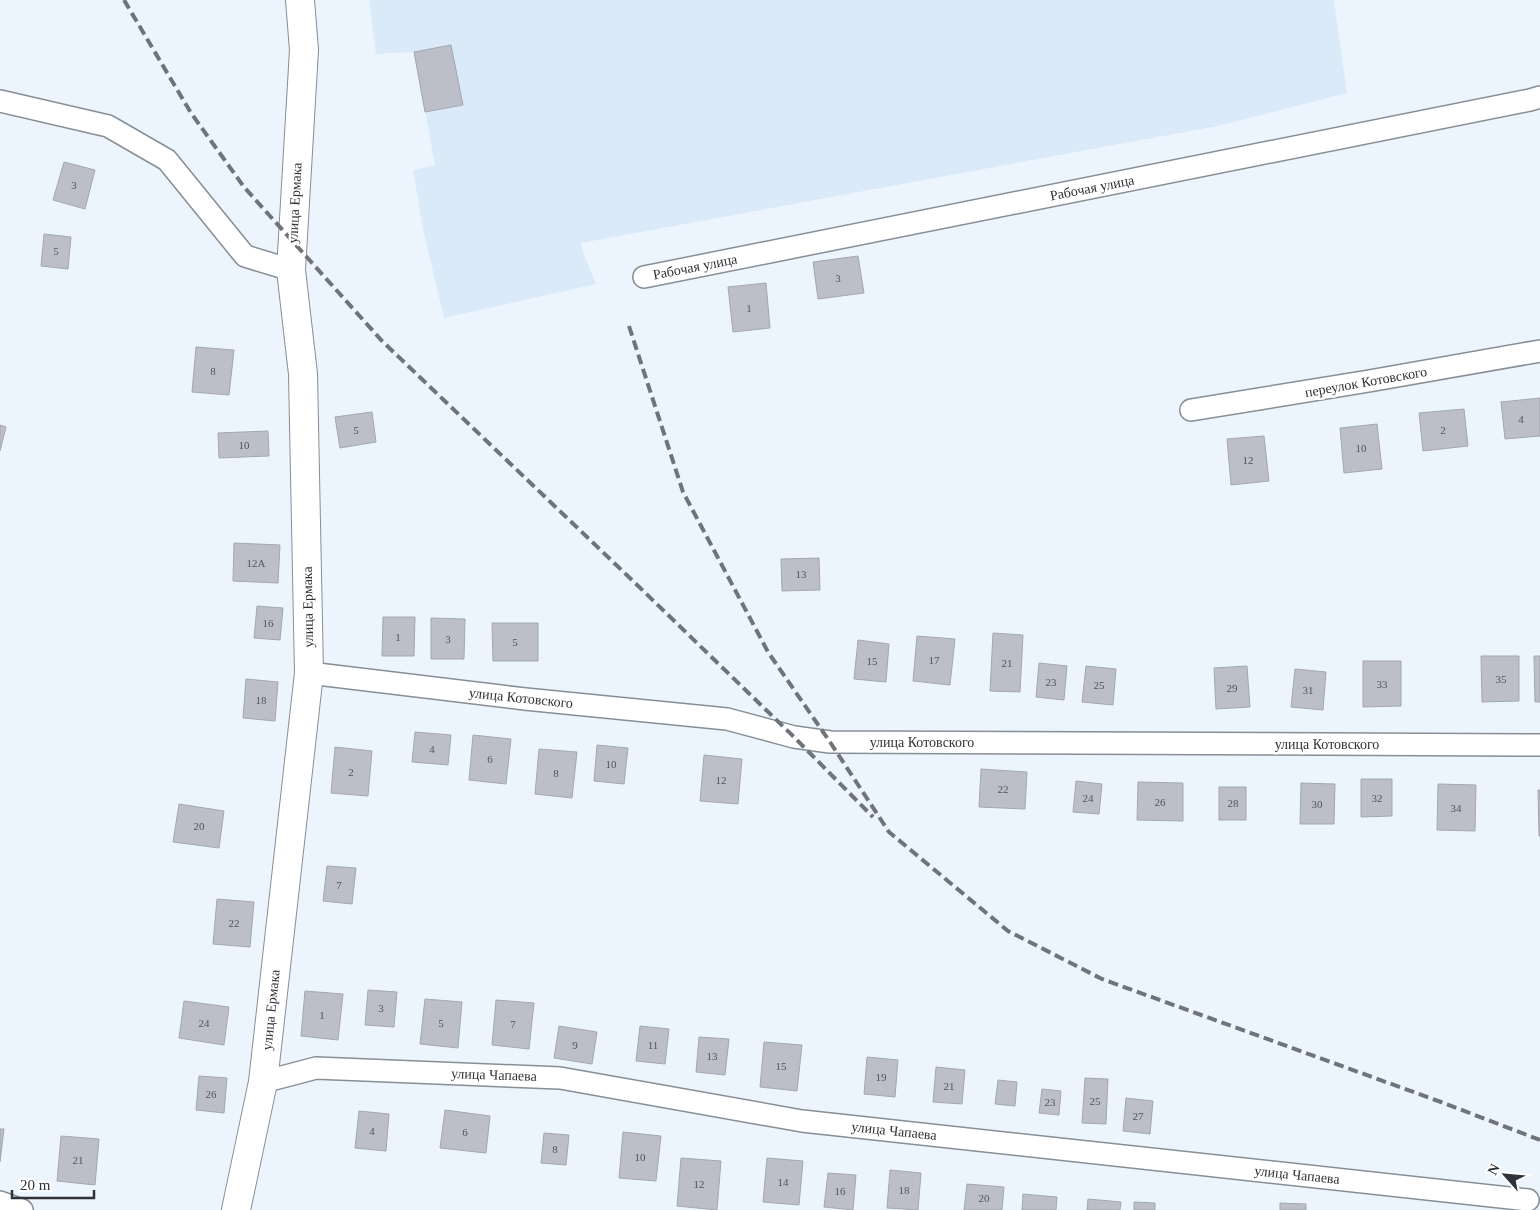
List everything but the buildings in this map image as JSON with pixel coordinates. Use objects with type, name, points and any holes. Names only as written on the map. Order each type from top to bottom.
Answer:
[{"type":"street","name":"улица Ермака","points":[[236,1210],[263,1082],[309,673],[303,374],[291,270],[304,50],[300,0]]},
{"type":"street","name":"Рабочая улица","points":[[644,277],[1540,97]]},
{"type":"street","points":[[0,101],[108,126],[167,160],[245,256],[291,270]]},
{"type":"street","name":"переулок Котовского","points":[[1191,410],[1369,382],[1540,351]]},
{"type":"street","name":"улица Котовского","points":[[309,673],[726,719],[794,738],[830,742],[1540,744]]},
{"type":"street","name":"улица Чапаева","points":[[263,1082],[316,1068],[560,1078],[802,1121],[1528,1200]]},
{"type":"street","points":[[0,1202],[22,1210]]},
{"type":"shaded area","points":[[369,0],[1334,0],[1347,93],[1218,126],[581,243],[596,284],[444,318],[424,234],[413,170],[435,165],[414,52],[376,54]]},
{"type":"railway","points":[[124,0],[191,113],[244,187],[382,341],[794,737],[873,817]]},
{"type":"railway","points":[[629,326],[683,492],[768,652],[889,832],[1008,931],[1102,979],[1441,1102],[1540,1140]]}]
